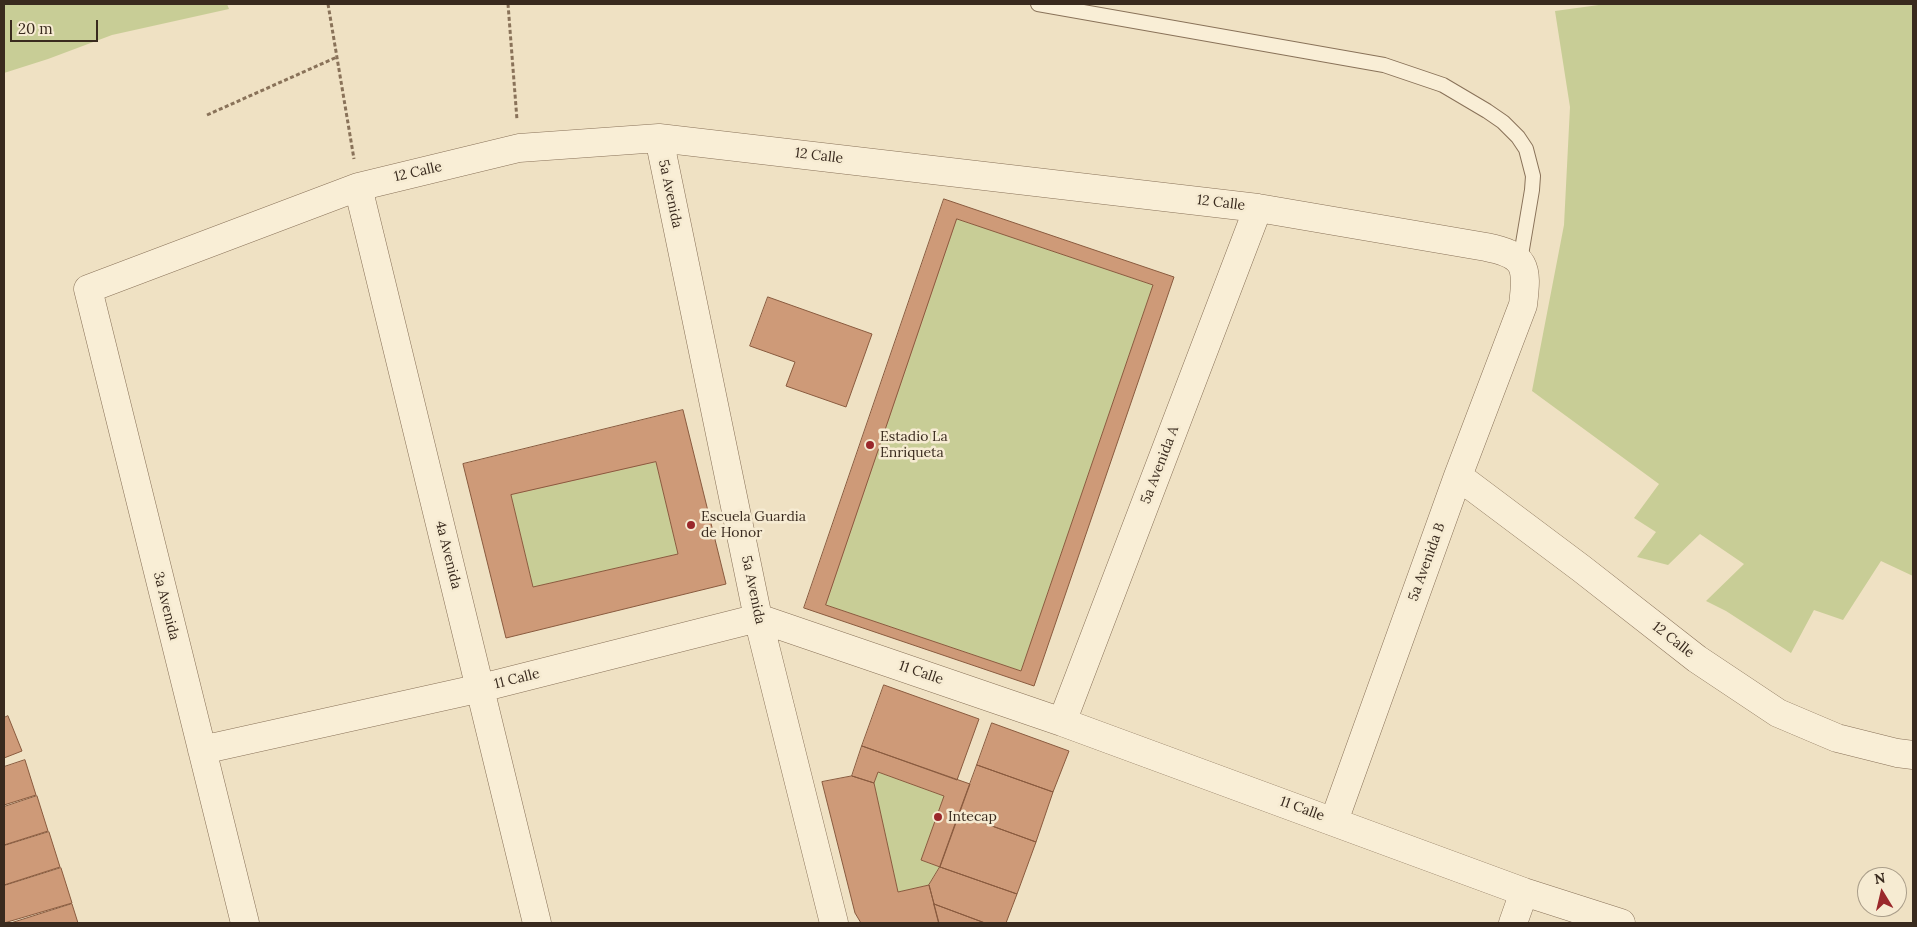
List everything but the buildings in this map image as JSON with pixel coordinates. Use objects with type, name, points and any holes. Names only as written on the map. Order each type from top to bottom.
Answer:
[{"type":"street","name":"12 Calle","points":[[88,289],[358,187],[520,148],[659,138],[1258,208],[1486,246],[1506,251],[1520,261]]},
{"type":"street","name":"5a Avenida","points":[[659,138],[758,618],[834,923]]},
{"type":"street","name":"4a Avenida","points":[[358,187],[537,923]]},
{"type":"street","name":"5a Avenida A","points":[[1062,722],[1258,208]]},
{"type":"street","name":"5a Avenida B","points":[[1334,821],[1458,476],[1523,304],[1526,281],[1520,261]]},
{"type":"street","name":"3a Avenida","points":[[88,289],[245,923]]},
{"type":"street","name":"12 Calle","points":[[1458,476],[1697,658],[1778,713],[1837,738],[1897,753],[1913,755]]},
{"type":"street","name":"11 Calle","points":[[202,750],[481,688],[758,618],[1062,722],[1524,892],[1621,923]]},
{"type":"street","points":[[1513,923],[1524,892]]},
{"type":"lane","points":[[1038,4],[1384,65],[1443,85],[1487,110],[1503,122],[1518,137],[1526,149],[1533,176],[1520,261]]},
{"type":"path","points":[[328,4],[358,187]]},
{"type":"path","points":[[508,4],[520,148]]},
{"type":"path","points":[[207,115],[337,57]]},
{"type":"green space","points":[[4,4],[227,4],[229,9],[112,35],[4,73]]},
{"type":"green space","points":[[1606,4],[1913,4],[1913,576],[1881,561],[1843,620],[1814,610],[1791,653],[1726,611],[1706,601],[1744,564],[1700,534],[1668,565],[1637,557],[1656,532],[1634,518],[1659,484],[1532,391],[1564,225],[1570,107],[1555,11]]},
{"type":"green space","points":[[957,219],[1153,285],[1021,671],[826,605]]},
{"type":"green space","points":[[656,462],[678,554],[533,587],[511,495]]},
{"type":"green space","points":[[878,772],[944,796],[921,860],[940,867],[929,885],[898,892],[874,784]]},
{"type":"place","name":"Estadio La Enriqueta","points":[[870,445]]},
{"type":"place","name":"Escuela Guardia de Honor","points":[[691,525]]},
{"type":"place","name":"Intecap","points":[[938,817]]}]
